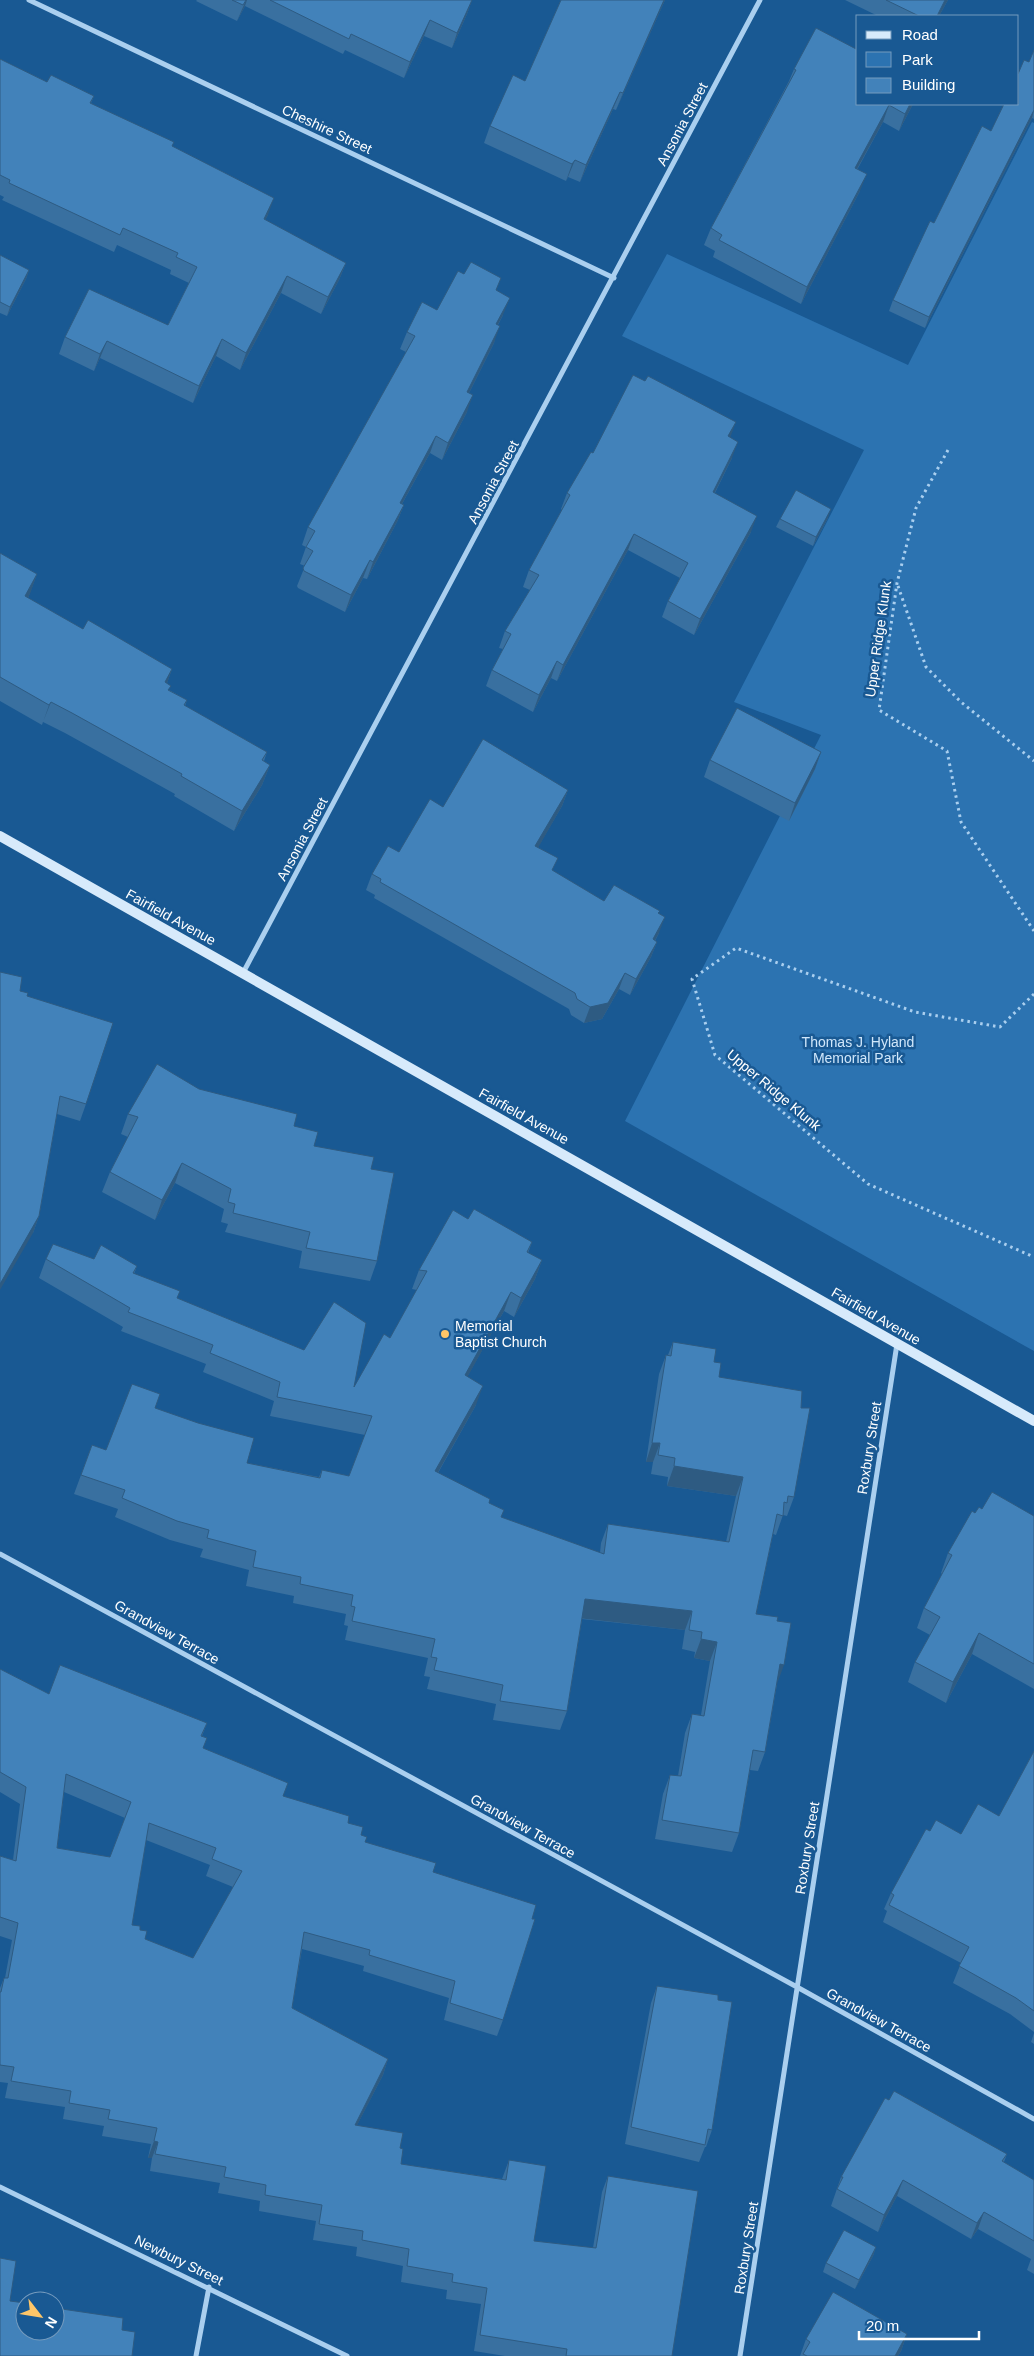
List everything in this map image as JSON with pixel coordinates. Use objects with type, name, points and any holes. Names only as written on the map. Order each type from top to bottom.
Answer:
[{"type":"main road","name":"Fairfield Avenue","points":[[0,836],[1034,1421]]},
{"type":"street","name":"Cheshire Street","points":[[30,0],[614,278]]},
{"type":"street","name":"Ansonia Street","points":[[243,973],[614,278],[760,0]]},
{"type":"street","name":"Roxbury Street","points":[[740,2356],[897,1344]]},
{"type":"street","name":"Grandview Terrace","points":[[0,1554],[797,1987],[1034,2119]]},
{"type":"street","name":"Newbury Street","points":[[0,2187],[347,2356]]},
{"type":"street","points":[[196,2356],[208,2287]]},
{"type":"path","name":"Upper Ridge Klunk","points":[[948,450],[916,508],[897,583],[879,710],[947,751],[961,822],[1034,930]]},
{"type":"path","points":[[897,583],[926,667],[961,702],[1034,761]]},
{"type":"path","name":"Upper Ridge Klunk","points":[[1034,994],[1000,1026],[915,1012],[736,948],[692,979],[715,1055],[868,1184],[1034,1258]]},
{"type":"green space","name":"Thomas J. Hyland Memorial Park","points":[[1032,122],[1034,123],[1034,1351],[625,1121],[821,735],[734,702],[864,450],[622,336],[667,254],[908,365]]},
{"type":"building","points":[[232,0],[246,0],[243,5]]},
{"type":"building","points":[[270,0],[472,0],[457,33],[430,20],[410,62],[351,34],[349,39]]},
{"type":"building","points":[[561,0],[664,0],[623,93],[620,92],[586,165],[575,160],[572,164],[490,126],[513,75],[525,81]]},
{"type":"building","points":[[886,0],[945,0],[938,15],[917,15]]},
{"type":"building","points":[[816,28],[856,49],[856,105],[889,105],[855,168],[867,174],[807,287],[719,240],[722,235],[711,228],[796,70],[794,69]]},
{"type":"building","points":[[1034,50],[1034,110],[929,317],[893,300],[930,221],[934,223],[982,126],[991,131],[1004,105],[1019,105],[1019,72],[1024,60],[1029,62]]},
{"type":"building","points":[[0,59],[47,82],[51,75],[94,96],[90,103],[174,142],[172,146],[274,198],[264,219],[346,263],[328,297],[287,276],[246,353],[222,339],[199,386],[107,341],[100,354],[65,337],[89,289],[168,325],[197,267],[176,257],[178,253],[123,228],[120,235],[9,183],[10,180],[0,175]]},
{"type":"building","points":[[889,105],[910,105],[905,114]]},
{"type":"building","points":[[0,255],[29,270],[10,307],[0,302]]},
{"type":"building","points":[[471,262],[501,278],[496,290],[510,298],[496,324],[500,326],[467,392],[473,395],[448,443],[436,436],[400,503],[404,505],[373,562],[370,560],[351,595],[304,571],[303,568],[313,551],[306,547],[315,531],[308,527],[415,336],[407,332],[422,302],[437,310],[458,271],[464,274]]},
{"type":"building","points":[[633,375],[645,381],[648,376],[736,422],[728,436],[738,442],[713,492],[757,516],[700,619],[668,601],[688,563],[634,534],[563,665],[557,661],[539,695],[492,670],[511,634],[505,631],[539,575],[529,570],[570,495],[567,493],[591,452],[593,453]]},
{"type":"building","points":[[796,490],[831,509],[816,537],[780,519]]},
{"type":"building","points":[[0,553],[37,574],[25,596],[83,629],[88,620],[172,669],[165,682],[171,686],[168,690],[187,700],[184,705],[267,752],[262,760],[270,765],[242,811],[181,776],[182,774],[72,713],[51,702],[49,705],[0,677]]},
{"type":"building","points":[[737,708],[821,752],[795,803],[710,760]]},
{"type":"building","points":[[483,739],[568,790],[535,846],[558,858],[552,870],[604,901],[614,885],[660,911],[658,913],[665,917],[653,939],[657,942],[636,979],[625,973],[608,1003],[590,1007],[577,999],[575,993],[380,882],[381,879],[372,874],[388,846],[399,852],[430,799],[443,807]]},
{"type":"building","points":[[0,972],[22,977],[20,991],[28,993],[27,996],[113,1023],[86,1104],[60,1096],[39,1216],[0,1284]]},
{"type":"building","points":[[157,1064],[199,1089],[297,1114],[294,1126],[318,1132],[314,1146],[374,1157],[371,1169],[394,1173],[377,1261],[306,1248],[310,1232],[233,1213],[235,1204],[228,1202],[231,1189],[182,1163],[162,1200],[110,1172],[138,1117],[128,1114]]},
{"type":"building","points":[[474,1209],[532,1242],[527,1252],[542,1260],[521,1298],[511,1292],[465,1375],[483,1386],[435,1471],[490,1499],[489,1503],[504,1510],[501,1517],[604,1554],[608,1524],[729,1542],[743,1477],[674,1466],[675,1458],[658,1455],[660,1443],[652,1443],[666,1355],[671,1356],[673,1342],[716,1349],[714,1362],[721,1363],[719,1377],[802,1391],[801,1408],[810,1408],[794,1497],[788,1496],[787,1503],[784,1502],[783,1516],[777,1514],[756,1614],[778,1617],[777,1621],[791,1623],[784,1665],[780,1664],[765,1752],[753,1750],[739,1833],[662,1820],[670,1775],[681,1776],[692,1714],[704,1716],[717,1642],[701,1639],[702,1632],[689,1630],[692,1611],[585,1599],[567,1711],[500,1701],[503,1685],[434,1670],[437,1658],[431,1657],[435,1639],[352,1621],[355,1607],[351,1606],[353,1595],[300,1584],[301,1577],[253,1567],[256,1551],[207,1538],[209,1530],[177,1521],[122,1498],[125,1490],[81,1475],[92,1445],[106,1450],[132,1384],[160,1394],[155,1408],[198,1423],[254,1438],[247,1463],[320,1478],[322,1470],[349,1476],[372,1416],[277,1397],[280,1382],[210,1353],[213,1345],[128,1312],[130,1308],[46,1259],[53,1244],[94,1259],[101,1245],[137,1266],[133,1273],[180,1291],[177,1298],[304,1350],[334,1302],[366,1323],[354,1387],[384,1334],[390,1338],[427,1271],[419,1270],[453,1210],[468,1219]]},
{"type":"building","points":[[992,1492],[1034,1516],[1034,1664],[979,1633],[953,1682],[915,1662],[940,1617],[924,1608],[952,1555],[948,1553],[972,1511],[975,1513],[979,1507],[982,1509]]},
{"type":"building","points":[[60,1665],[207,1723],[201,1736],[207,1738],[203,1748],[288,1783],[283,1796],[349,1816],[348,1823],[363,1827],[361,1835],[367,1837],[365,1842],[436,1863],[433,1872],[536,1905],[532,1919],[535,1919],[503,2020],[450,2003],[455,1981],[369,1955],[370,1950],[304,1932],[292,2008],[388,2059],[355,2125],[403,2133],[400,2148],[403,2149],[401,2164],[506,2180],[509,2160],[546,2166],[534,2241],[596,2248],[608,2176],[698,2191],[672,2356],[566,2356],[567,2349],[480,2335],[487,2288],[452,2282],[453,2274],[407,2266],[409,2249],[362,2240],[363,2231],[319,2224],[322,2205],[265,2195],[266,2185],[224,2177],[226,2167],[155,2154],[158,2142],[154,2141],[157,2128],[108,2119],[110,2110],[69,2103],[71,2091],[11,2081],[14,2067],[0,2065],[0,1992],[4,1978],[8,1978],[18,1923],[0,1917],[0,1856],[16,1861],[26,1787],[0,1772],[0,1669],[49,1694]],"holes":[[[66,1774],[131,1802],[110,1857],[57,1848]],[[149,1823],[216,1848],[212,1859],[242,1871],[193,1958],[145,1939],[147,1931],[140,1930],[140,1926],[132,1925]]]},
{"type":"building","points":[[1034,1751],[1034,2011],[1016,1998],[959,1966],[969,1947],[889,1905],[894,1895],[891,1893],[926,1829],[930,1831],[936,1820],[961,1834],[978,1804],[999,1816]]},
{"type":"building","points":[[657,1986],[718,1995],[718,2000],[732,2002],[712,2130],[708,2129],[705,2145],[631,2127]]},
{"type":"building","points":[[894,2091],[1007,2154],[1002,2161],[1034,2180],[1034,2241],[984,2212],[977,2223],[903,2180],[884,2215],[837,2189],[843,2177],[841,2177],[885,2098],[889,2100]]},
{"type":"building","points":[[844,2230],[876,2247],[859,2280],[826,2263]]},
{"type":"building","points":[[0,2258],[16,2261],[10,2301],[15,2302],[15,2341],[65,2341],[65,2309],[123,2318],[122,2330],[135,2332],[132,2356],[0,2356]]},
{"type":"building","points":[[833,2292],[907,2334],[895,2356],[807,2356],[803,2354],[810,2342],[806,2339]]},
{"type":"place","name":"Memorial Baptist Church","points":[[445,1334]]}]
